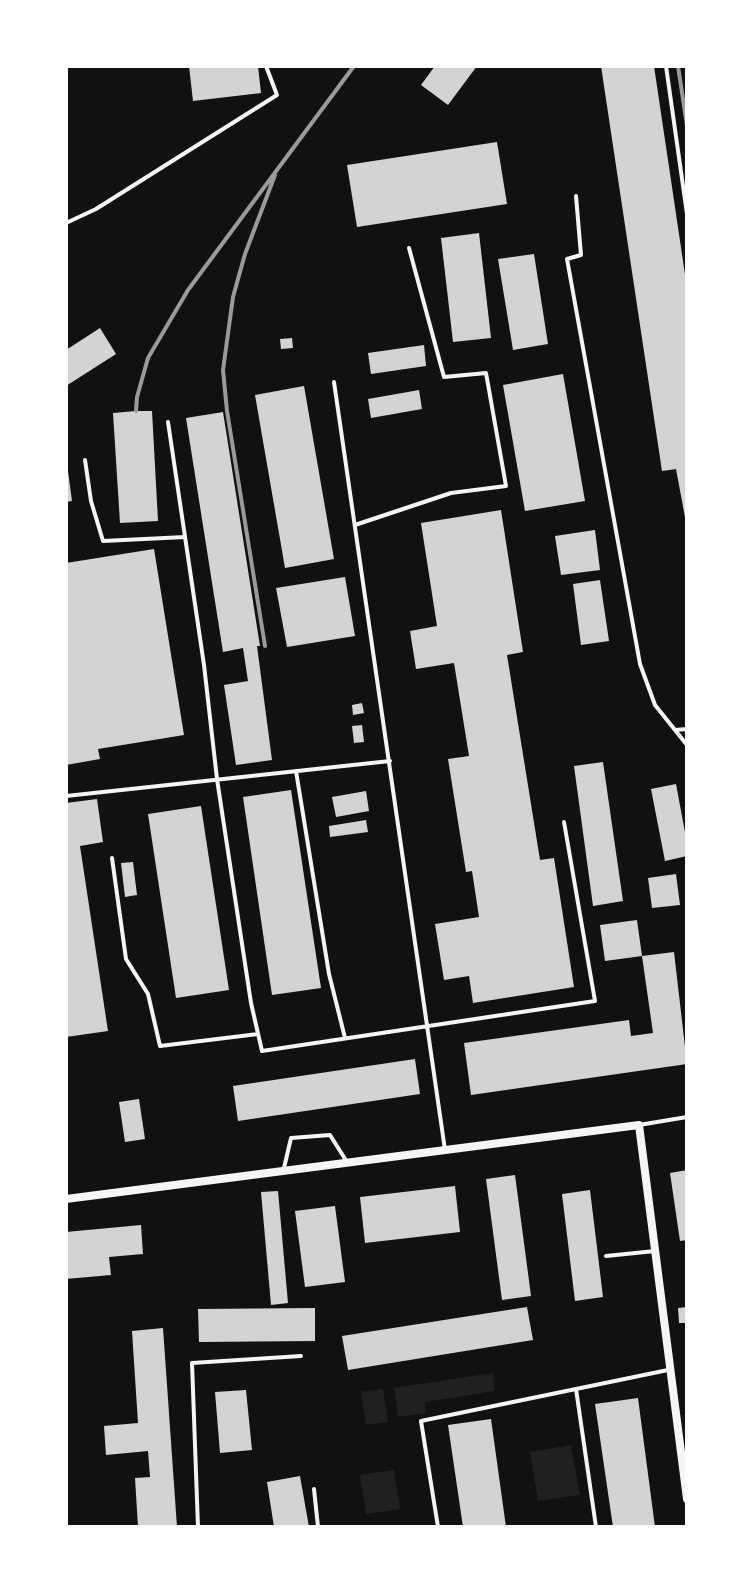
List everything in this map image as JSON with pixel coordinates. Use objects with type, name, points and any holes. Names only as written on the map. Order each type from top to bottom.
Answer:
[{"type":"street","points":[[66,1199],[639,1125],[671,1370],[684,1443],[687,1499]]},
{"type":"lane","points":[[66,223],[96,209],[277,95],[266,66]]},
{"type":"lane","points":[[666,66],[687,214]]},
{"type":"lane","points":[[576,196],[581,255],[567,259],[640,664],[655,705],[687,745]]},
{"type":"lane","points":[[355,525],[451,493],[506,486],[486,373],[444,377],[409,248]]},
{"type":"lane","points":[[334,382],[445,1150]]},
{"type":"lane","points":[[168,422],[204,665],[217,779],[251,1003],[262,1051],[595,1001],[564,822]]},
{"type":"lane","points":[[85,460],[91,501],[103,541],[185,537]]},
{"type":"lane","points":[[675,730],[687,729]]},
{"type":"lane","points":[[66,796],[390,761]]},
{"type":"lane","points":[[296,771],[329,974],[345,1038]]},
{"type":"lane","points":[[112,858],[126,959],[148,994],[160,1046],[258,1034]]},
{"type":"lane","points":[[639,1125],[687,1117]]},
{"type":"lane","points":[[284,1171],[291,1138],[330,1135],[347,1162]]},
{"type":"lane","points":[[606,1256],[656,1251]]},
{"type":"lane","points":[[198,1527],[192,1363],[301,1356]]},
{"type":"lane","points":[[438,1527],[421,1421],[671,1370]]},
{"type":"lane","points":[[576,1389],[596,1527]]},
{"type":"lane","points":[[314,1489],[318,1527]]},
{"type":"shaded area","points":[[493,1373],[495,1391],[425,1402],[426,1413],[398,1417],[394,1388]]},
{"type":"shaded area","points":[[383,1389],[388,1422],[366,1425],[361,1392]]},
{"type":"shaded area","points":[[571,1445],[580,1495],[538,1501],[530,1452]]},
{"type":"shaded area","points":[[394,1470],[400,1509],[366,1514],[360,1475]]},
{"type":"building","points":[[189,66],[258,66],[261,93],[193,101]]},
{"type":"building","points":[[435,66],[477,66],[448,105],[421,85]]},
{"type":"building","points":[[601,66],[654,66],[687,288],[687,528],[676,469],[662,471]]},
{"type":"building","points":[[497,142],[507,204],[357,227],[347,165]]},
{"type":"building","points":[[479,233],[491,338],[453,342],[441,238]]},
{"type":"building","points":[[534,254],[548,344],[513,350],[498,259]]},
{"type":"building","points":[[100,328],[116,354],[66,386],[66,350]]},
{"type":"building","points":[[292,338],[293,348],[281,349],[280,339]]},
{"type":"building","points":[[424,345],[426,366],[371,374],[368,353]]},
{"type":"building","points":[[563,374],[585,501],[525,511],[503,385]]},
{"type":"building","points":[[304,386],[334,559],[285,568],[255,395]]},
{"type":"building","points":[[419,390],[422,409],[371,418],[368,399]]},
{"type":"building","points":[[152,411],[158,521],[120,523],[113,413]]},
{"type":"building","points":[[223,412],[260,646],[257,646],[272,760],[236,765],[224,685],[248,681],[243,648],[223,652],[186,418]]},
{"type":"building","points":[[66,472],[72,501],[66,502]]},
{"type":"building","points":[[501,510],[523,652],[507,655],[540,860],[554,858],[574,987],[473,1003],[469,976],[444,980],[435,924],[479,917],[472,871],[466,872],[448,759],[469,756],[454,663],[416,669],[410,631],[437,626],[421,523]]},
{"type":"building","points":[[595,530],[600,570],[561,575],[555,536]]},
{"type":"building","points":[[154,549],[184,735],[98,749],[100,759],[66,765],[66,563]]},
{"type":"building","points":[[345,577],[355,636],[287,647],[276,588]]},
{"type":"building","points":[[600,580],[609,641],[581,645],[573,584]]},
{"type":"building","points":[[362,703],[364,713],[353,715],[352,705]]},
{"type":"building","points":[[362,725],[364,742],[354,743],[352,726]]},
{"type":"building","points":[[603,762],[623,901],[593,906],[574,766]]},
{"type":"building","points":[[676,784],[687,856],[665,861],[651,789]]},
{"type":"building","points":[[291,790],[321,988],[272,995],[243,797]]},
{"type":"building","points":[[366,791],[369,811],[336,817],[332,797]]},
{"type":"building","points":[[97,799],[103,842],[80,846],[108,1031],[66,1037],[66,803]]},
{"type":"building","points":[[201,806],[229,990],[176,998],[148,814]]},
{"type":"building","points":[[366,820],[368,832],[330,837],[329,826]]},
{"type":"building","points":[[133,862],[137,895],[125,897],[121,863]]},
{"type":"building","points":[[676,874],[680,905],[652,908],[648,878]]},
{"type":"building","points":[[637,920],[642,956],[605,961],[600,925]]},
{"type":"building","points":[[674,952],[687,1064],[471,1095],[464,1043],[629,1020],[631,1036],[653,1033],[642,956]]},
{"type":"building","points":[[415,1059],[420,1094],[238,1121],[233,1086]]},
{"type":"building","points":[[139,1099],[145,1139],[125,1142],[119,1102]]},
{"type":"building","points":[[687,1170],[687,1240],[680,1241],[670,1173]]},
{"type":"building","points":[[515,1175],[531,1296],[502,1300],[486,1179]]},
{"type":"building","points":[[455,1186],[460,1232],[365,1243],[360,1197]]},
{"type":"building","points":[[590,1190],[603,1297],[575,1301],[562,1194]]},
{"type":"building","points":[[278,1191],[288,1303],[271,1305],[261,1192]]},
{"type":"building","points":[[335,1206],[345,1282],[305,1287],[295,1211]]},
{"type":"building","points":[[141,1225],[143,1254],[109,1257],[111,1275],[66,1279],[66,1232]]},
{"type":"building","points":[[527,1307],[533,1340],[348,1370],[342,1336]]},
{"type":"building","points":[[687,1307],[687,1323],[679,1323],[678,1308]]},
{"type":"building","points":[[315,1308],[315,1341],[199,1342],[198,1309]]},
{"type":"building","points":[[163,1328],[177,1527],[138,1527],[135,1478],[150,1477],[148,1451],[106,1455],[104,1426],[138,1423],[132,1331]]},
{"type":"building","points":[[246,1390],[252,1450],[220,1453],[215,1392]]},
{"type":"building","points":[[638,1398],[655,1527],[613,1527],[595,1404]]},
{"type":"building","points":[[491,1419],[506,1527],[463,1527],[448,1425]]},
{"type":"building","points":[[300,1476],[309,1527],[274,1527],[267,1482]]},
{"type":"railway","points":[[136,411],[148,358],[188,290],[354,66]]},
{"type":"railway","points":[[678,66],[687,126]]},
{"type":"railway","points":[[265,646],[223,370],[233,297],[245,254],[275,175]]}]
